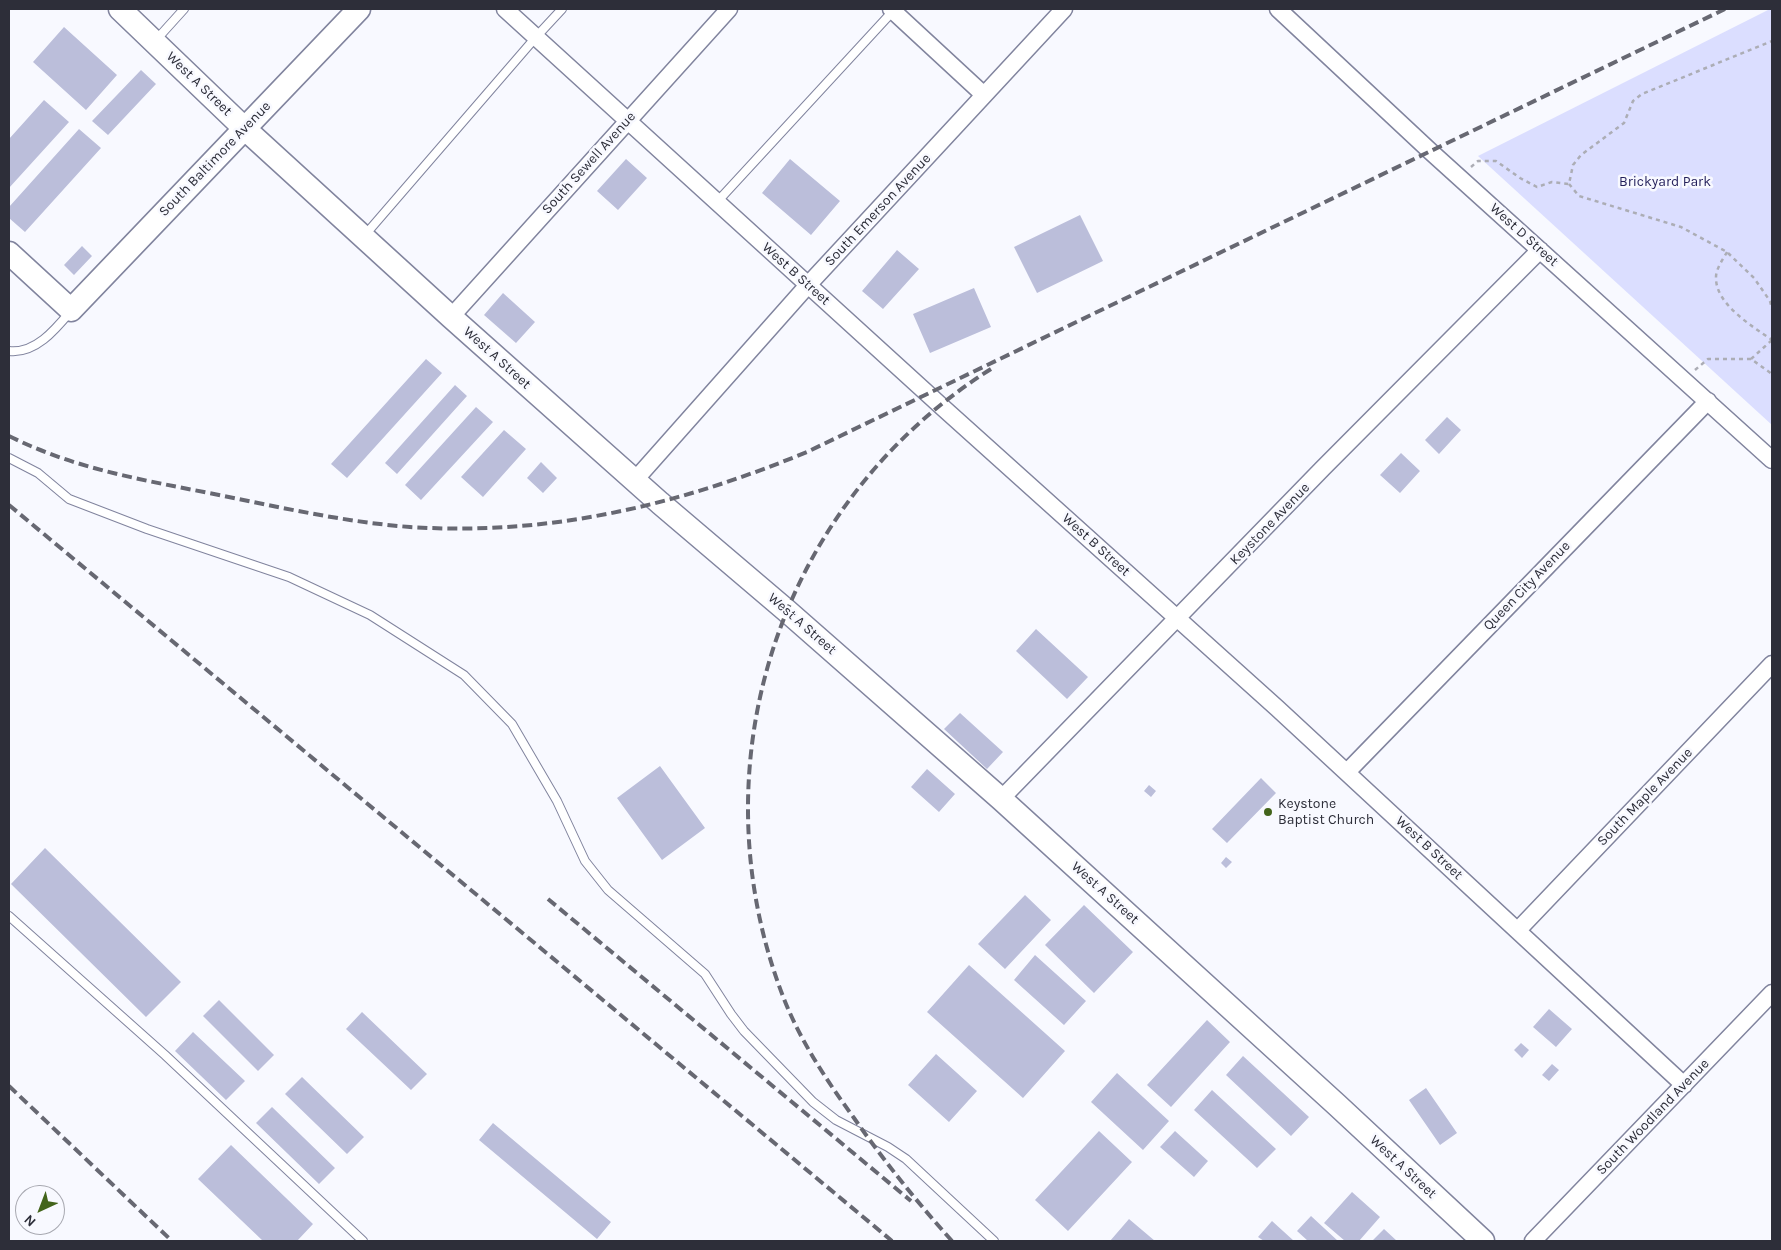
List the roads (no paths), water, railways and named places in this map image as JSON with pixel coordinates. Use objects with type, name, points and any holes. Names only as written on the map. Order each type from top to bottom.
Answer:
[{"type":"street","name":"West A Street","points":[[120,9],[244,128],[451,317],[1001,799],[1330,1098],[1483,1241]]},
{"type":"street","name":"South Baltimore Avenue","points":[[71,310],[359,9]]},
{"type":"street","name":"West B Street","points":[[505,9],[1348,772],[1684,1085]]},
{"type":"street","name":"South Sewell Avenue","points":[[451,317],[729,9]]},
{"type":"street","points":[[893,9],[984,95]]},
{"type":"street","name":"South Emerson Avenue","points":[[635,480],[808,285],[1064,9]]},
{"type":"street","name":"West D Street","points":[[1278,9],[1430,151],[1460,176],[1772,460]]},
{"type":"street","name":"Keystone Avenue","points":[[1001,799],[1316,476],[1540,250]]},
{"type":"street","points":[[9,253],[71,310]]},
{"type":"street","name":"Queen City Avenue","points":[[1348,772],[1708,401]]},
{"type":"street","name":"South Maple Avenue","points":[[1518,930],[1772,664]]},
{"type":"street","name":"South Woodland Avenue","points":[[1533,1241],[1772,993]]},
{"type":"lane","points":[[155,41],[184,9]]},
{"type":"lane","points":[[364,237],[562,9]]},
{"type":"lane","points":[[717,202],[893,9]]},
{"type":"lane","points":[[9,351],[16,352],[38,344],[57,327],[71,310]]},
{"type":"lane","points":[[9,458],[38,473],[69,499],[147,529],[289,577],[370,615],[464,675],[512,724],[557,800],[584,861],[608,890],[705,974],[730,1014],[744,1031],[813,1102],[836,1120],[888,1147],[906,1159],[994,1241]]},
{"type":"lane","points":[[9,916],[166,1055],[361,1240]]},
{"type":"railway","points":[[9,436],[59,457],[135,478],[312,514],[385,525],[462,529],[513,527],[613,513],[662,501],[759,471],[807,452],[1725,9]]},
{"type":"railway","points":[[952,1241],[901,1181],[865,1134],[824,1075],[798,1031],[784,999],[758,910],[748,821],[754,732],[774,646],[808,565],[856,491],[918,425],[991,369]]},
{"type":"railway","points":[[9,505],[892,1241]]},
{"type":"railway","points":[[548,899],[911,1201]]},
{"type":"railway","points":[[9,1086],[172,1241]]},
{"type":"place","name":"Keystone Baptist Church","points":[[1268,812]]},
{"type":"park label","name":"Brickyard Park","points":[[1665,182]]}]
